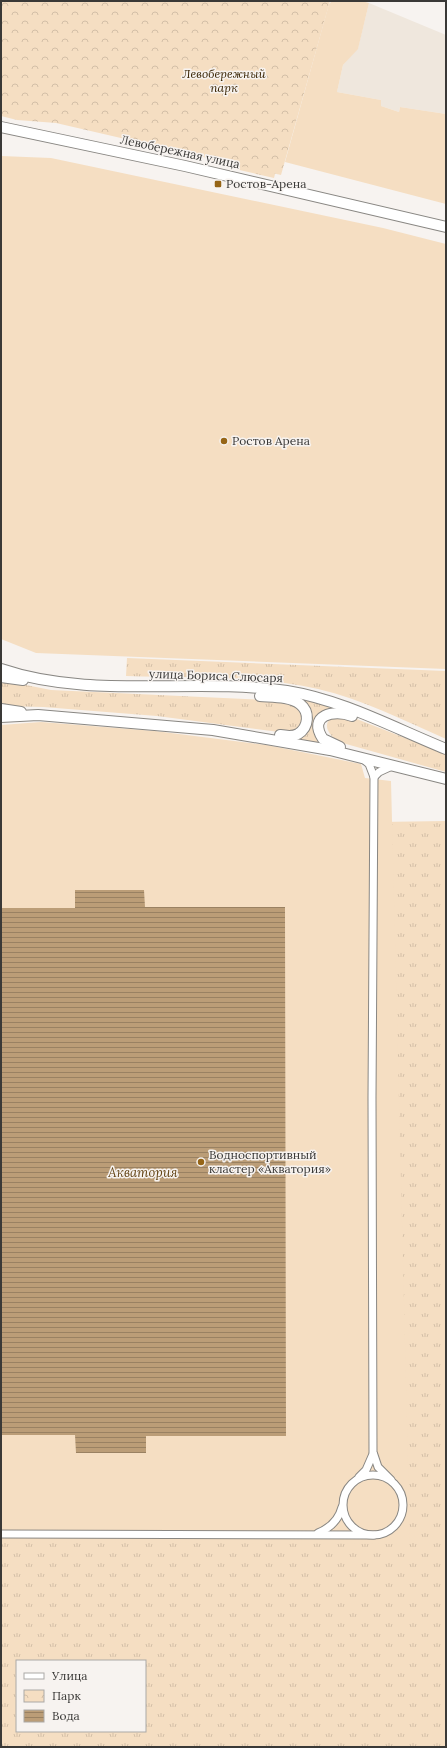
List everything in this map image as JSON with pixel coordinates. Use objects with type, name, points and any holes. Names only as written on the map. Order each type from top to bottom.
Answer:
[{"type":"main road","name":"Левобережная улица","points":[[1,127],[185,166],[446,228]]},
{"type":"main road","name":"улица Бориса Слюсаря","points":[[1,669],[47,681],[112,685],[234,687],[286,691],[344,706],[446,749]]},
{"type":"main road","points":[[1,677],[12,680],[47,681]]},
{"type":"main road","points":[[234,687],[236,692],[241,694],[294,701],[300,704],[307,713],[304,729],[298,734],[285,736],[250,731],[243,734]]},
{"type":"main road","points":[[1,709],[38,715],[213,730],[243,734],[366,758],[446,779]]},
{"type":"main road","points":[[366,758],[364,753],[328,742],[320,734],[320,722],[327,714],[340,712],[378,725],[386,724]]},
{"type":"main road","points":[[1,717],[38,715]]},
{"type":"street","points":[[1,1534],[374,1535],[385,1533],[394,1527],[400,1518],[403,1508],[402,1497],[398,1488],[378,1467],[373,1452],[372,1098],[374,777],[366,758]]},
{"type":"street","points":[[374,777],[379,772],[394,765]]},
{"type":"street","points":[[314,1534],[326,1530],[337,1519],[341,1513],[347,1490],[366,1470],[373,1452]]},
{"type":"street","points":[[355,1481],[364,1476],[373,1475],[382,1476],[391,1480]]},
{"type":"street","points":[[344,1502],[345,1515],[351,1525],[362,1532],[374,1535]]},
{"type":"shaded area","points":[[369,3],[446,35],[446,114],[400,107],[399,112],[381,106],[381,100],[337,92],[343,65],[358,48]]},
{"type":"green space","name":"Левобережный парк","points":[[1,1],[330,1],[281,175],[56,123],[17,120],[1,116]]},
{"type":"green space","points":[[332,1],[362,1],[369,3],[358,49],[343,65],[337,92],[381,100],[381,106],[399,112],[400,107],[446,114],[446,204],[285,162],[329,4]]},
{"type":"green space","points":[[204,154],[278,162],[274,178],[213,164]]},
{"type":"green space","name":"Ростов Арена","points":[[1,156],[51,158],[383,228],[446,244],[446,669],[36,653],[1,639]]},
{"type":"green space","points":[[127,658],[446,671],[446,739],[367,704],[318,689],[271,681],[247,679],[126,676]]},
{"type":"green space","points":[[1,680],[51,690],[288,702],[297,707],[304,717],[299,730],[287,733],[157,716],[43,707],[1,706]]},
{"type":"green space","points":[[303,701],[329,706],[329,708],[322,712],[322,743],[299,741],[298,739],[312,717],[311,712]]},
{"type":"green space","points":[[349,716],[446,754],[446,772],[339,742],[333,738],[328,731],[327,724],[334,717]]},
{"type":"green space","name":"Водноспортивный кластер «Акватория»","points":[[41,722],[155,731],[267,745],[361,764],[365,778],[391,781],[410,1544],[1,1542],[1,725]]},
{"type":"green space","points":[[446,821],[446,1747],[1,1747],[1,1539],[378,822]]},
{"type":"water","name":"Акватория","points":[[75,890],[144,890],[145,907],[285,907],[286,1436],[146,1436],[146,1453],[76,1453],[75,1435],[1,1435],[1,908],[75,908]]},
{"type":"place","name":"Ростов-Арена","points":[[218,184]]},
{"type":"place","name":"Ростов Арена","points":[[224,441]]},
{"type":"place","name":"Водноспортивный кластер «Акватория»","points":[[201,1162]]}]
